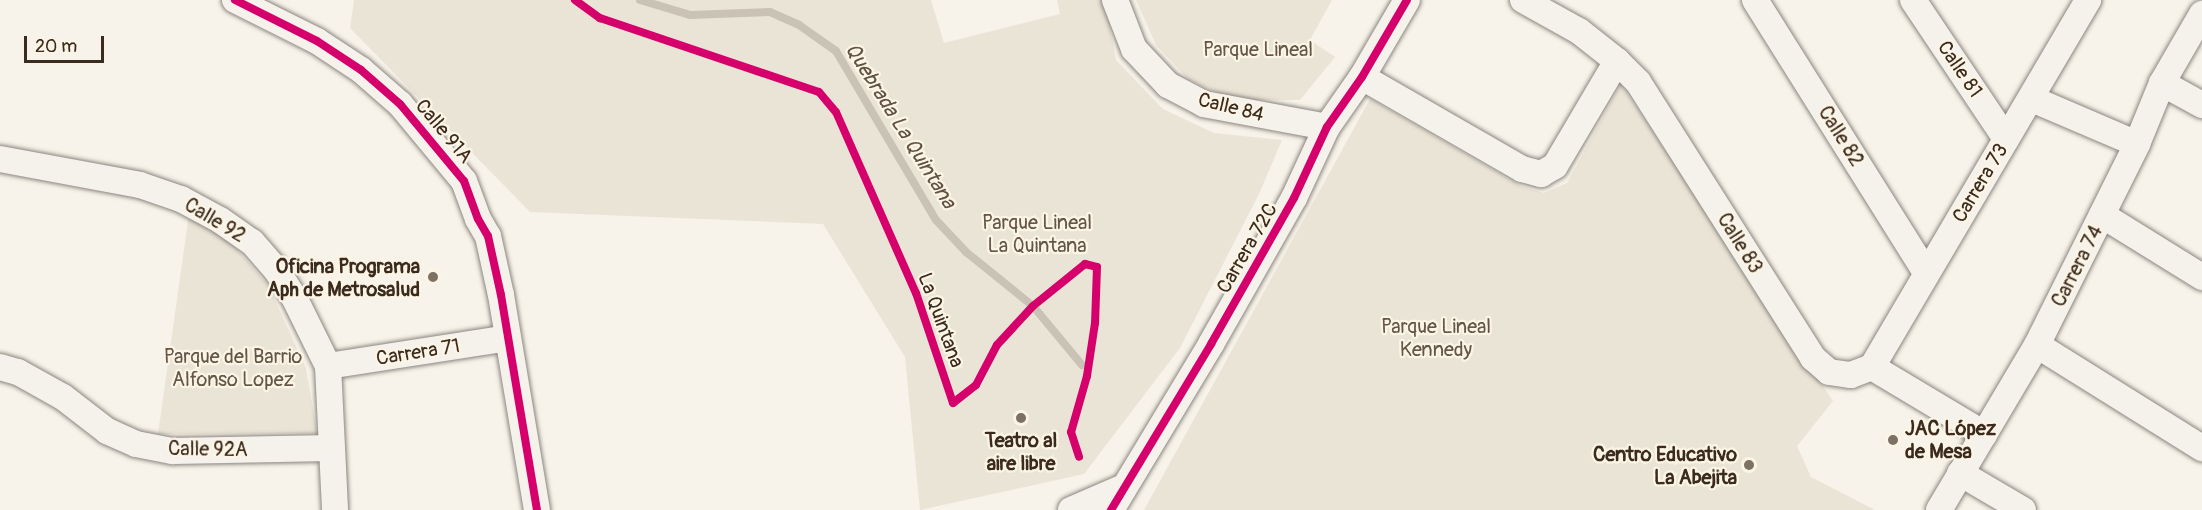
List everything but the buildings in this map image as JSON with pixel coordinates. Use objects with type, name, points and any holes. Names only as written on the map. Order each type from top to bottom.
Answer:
[{"type":"street","name":"Calle 91A","points":[[235,0],[317,41],[361,70],[400,104],[464,181],[478,219],[488,236],[537,510]]},
{"type":"street","name":"Calle 84","points":[[1115,0],[1134,49],[1168,85],[1204,104],[1327,127]]},
{"type":"street","name":"Carrera 72C","points":[[1111,510],[1294,198],[1327,127],[1362,77],[1407,0]]},
{"type":"street","name":"Calle 83","points":[[1523,0],[1580,31],[1617,61],[1638,82],[1813,358],[1829,372],[1851,375],[1872,367]]},
{"type":"street","name":"Calle 82","points":[[1755,0],[1926,273]]},
{"type":"street","name":"Calle 81","points":[[1913,0],[2006,139]]},
{"type":"street","name":"Carrera 73","points":[[1872,367],[1926,273],[2032,99],[2082,4]]},
{"type":"street","name":"Carrera 74","points":[[1939,510],[2037,345],[2138,144],[2162,83],[2202,14]]},
{"type":"street","points":[[1362,77],[1522,169],[1541,174],[1555,166],[1617,61]]},
{"type":"street","points":[[2162,83],[2202,105]]},
{"type":"street","points":[[2032,99],[2138,144]]},
{"type":"street","name":"Calle 92","points":[[0,159],[140,185],[182,199],[220,220],[252,242],[275,268],[298,306],[328,366],[330,448],[335,510]]},
{"type":"street","points":[[2102,215],[2202,277]]},
{"type":"street","name":"Carrera 71","points":[[328,366],[508,338]]},
{"type":"street","points":[[2037,345],[2202,448]]},
{"type":"street","name":"Calle 92A","points":[[0,367],[27,377],[63,397],[107,431],[136,444],[173,451],[330,448]]},
{"type":"street","points":[[1872,367],[1984,434]]},
{"type":"street","points":[[1960,473],[2023,510]]},
{"type":"street","points":[[1071,510],[1124,487]]},
{"type":"green space","name":"Parque Lineal La Quintana","points":[[354,0],[931,0],[944,43],[1060,14],[1057,0],[1105,0],[1116,60],[1163,109],[1214,133],[1282,140],[1259,194],[1180,348],[1084,474],[920,510],[905,357],[823,224],[530,212],[350,28]]},
{"type":"green space","name":"Parque Lineal","points":[[1136,0],[1332,0],[1310,40],[1335,57],[1300,100],[1253,100],[1216,92],[1188,79],[1156,45]]},
{"type":"green space","name":"Parque Lineal Kennedy","points":[[1621,84],[1833,401],[1797,446],[1811,477],[1875,510],[1144,510],[1370,99],[1521,186],[1544,193],[1567,183]]},
{"type":"green space","name":"Parque del Barrio Alfonso Lopez","points":[[189,214],[227,238],[268,285],[306,368],[317,433],[158,434]]},
{"type":"waterway","name":"Quebrada La Quintana","points":[[640,0],[690,15],[770,12],[799,25],[836,51],[936,220],[966,252],[1033,306],[1082,365]]},
{"type":"cycle path","points":[[235,0],[317,41],[361,70],[400,104],[464,181],[478,219],[488,236],[501,295],[537,510]]},
{"type":"cycle path","name":"La Quintana","points":[[575,0],[600,18],[819,92],[836,112],[916,293],[953,403],[976,385],[997,345],[1033,306],[1085,264],[1097,267],[1095,323],[1087,376],[1071,432],[1079,457]]},
{"type":"cycle path","points":[[1111,510],[1211,344],[1294,198],[1327,127],[1362,77],[1407,0]]},
{"type":"place","name":"Oficina Programa Aph de Metrosalud","points":[[433,277]]},
{"type":"place","name":"Teatro al aire libre","points":[[1021,418]]},
{"type":"place","name":"JAC López de Mesa","points":[[1893,440]]},
{"type":"place","name":"Centro Educativo La Abejita","points":[[1749,465]]}]
